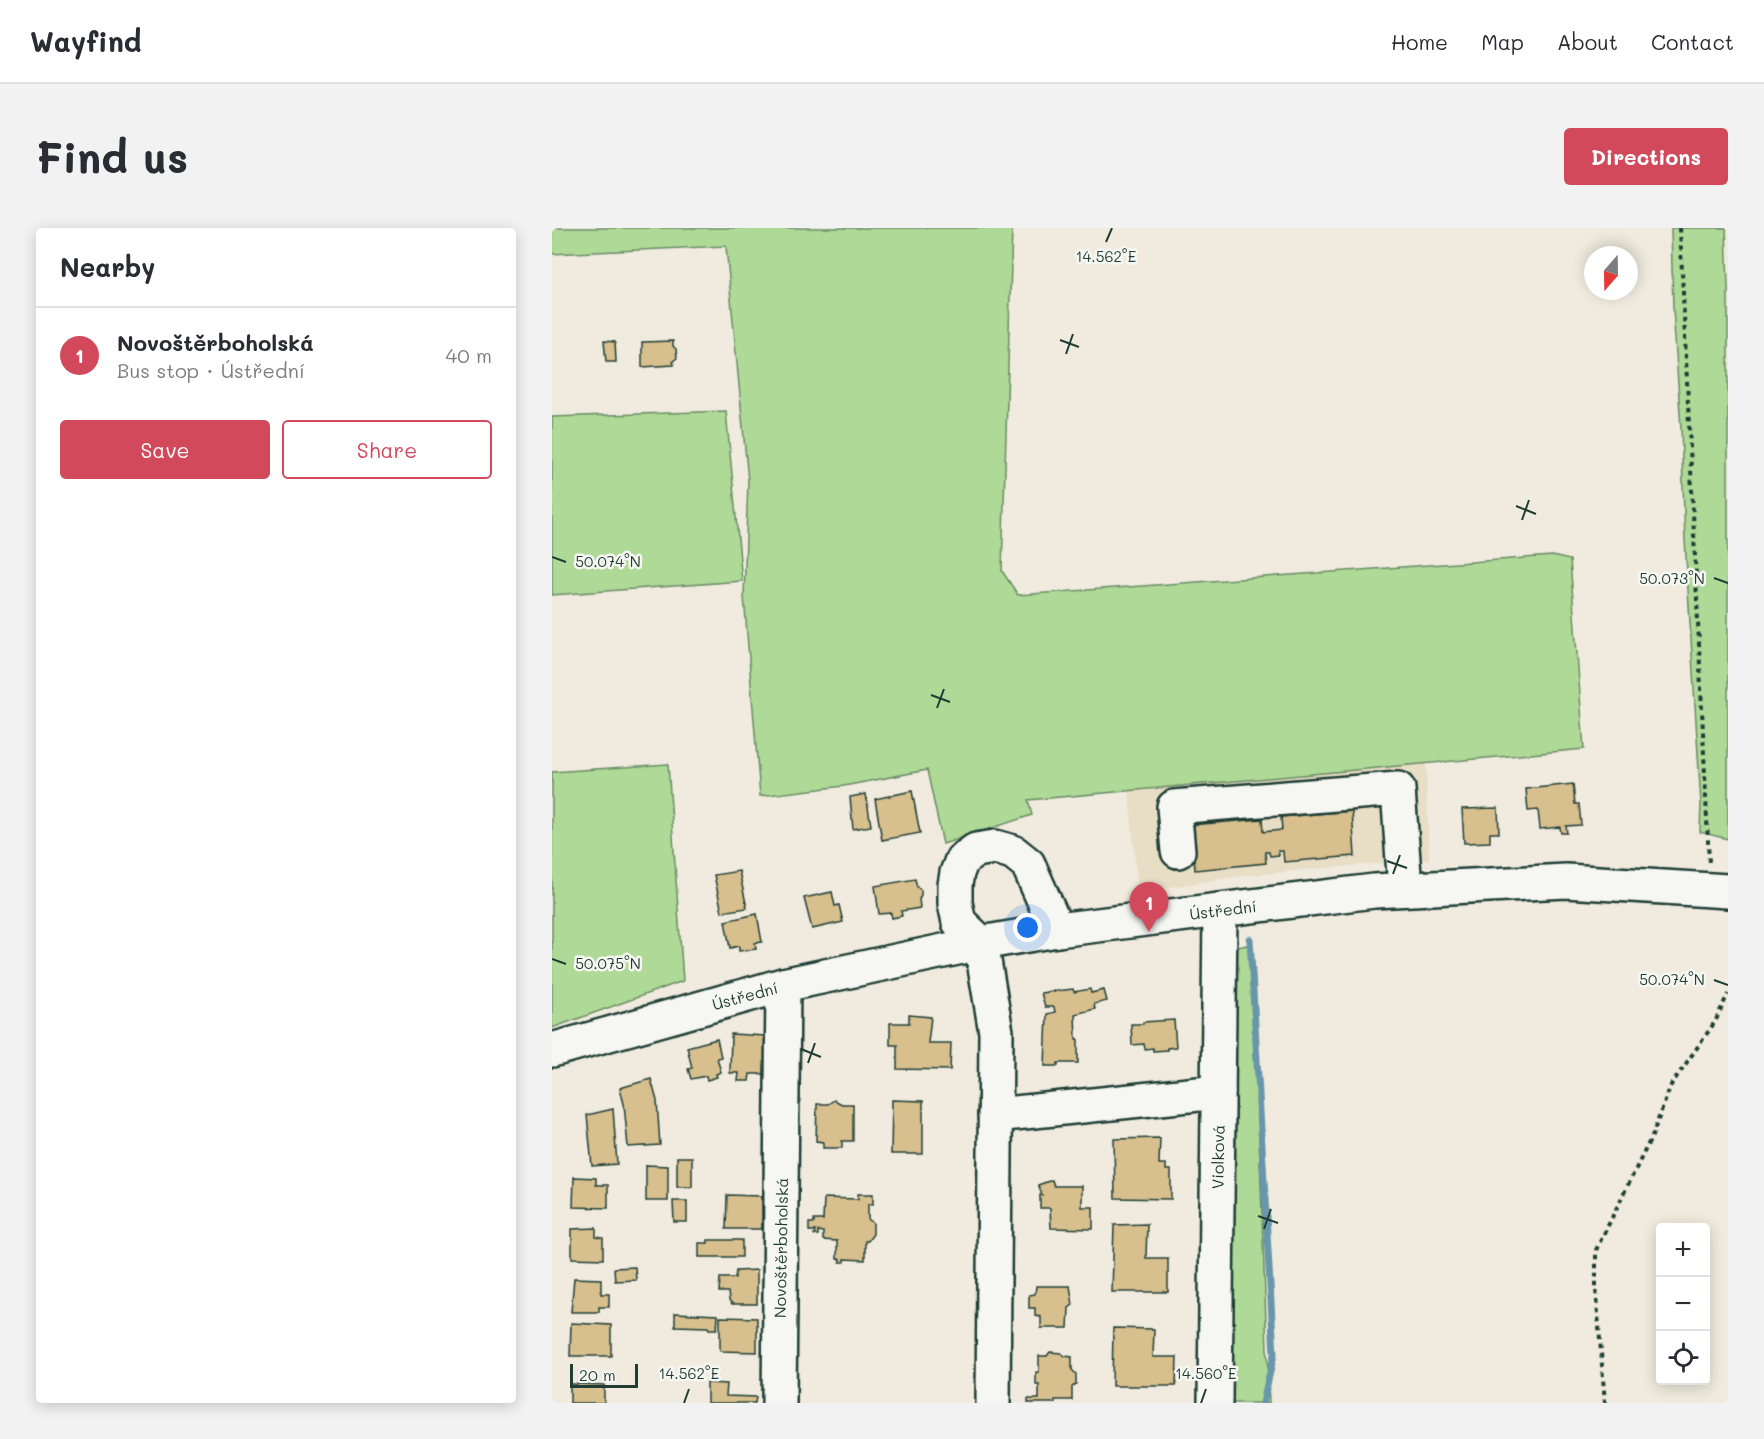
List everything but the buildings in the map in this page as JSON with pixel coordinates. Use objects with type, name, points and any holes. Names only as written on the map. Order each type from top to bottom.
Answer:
[{"type":"street","points":[[1178,851],[1174,807],[1398,789],[1405,889]]},
{"type":"street","points":[[993,1403],[996,1032],[981,943],[959,921],[955,903],[957,873],[962,860],[975,850],[995,847],[1013,852],[1028,864],[1057,930]]},
{"type":"street","name":"Ústřední","points":[[552,1050],[783,985],[981,943],[1057,930],[1405,889],[1566,881],[1719,891]]},
{"type":"street","name":"Violková","points":[[1215,1403],[1220,910]]},
{"type":"street","name":"Novoštěrboholská","points":[[779,1403],[783,985]]},
{"type":"street","points":[[995,1115],[1218,1092]]},
{"type":"path","points":[[1680,228],[1719,891]]},
{"type":"path","points":[[1605,1403],[1596,1289],[1596,1250],[1652,1136],[1671,1085],[1715,1022],[1728,994]]},
{"type":"shaded area","points":[[1426,764],[1429,859],[1248,875],[1138,892],[1129,791]]},
{"type":"green space","points":[[552,228],[1012,228],[1002,571],[1018,595],[1552,556],[1570,560],[1584,749],[1028,800],[1032,815],[943,844],[927,770],[844,786],[760,796],[744,596],[748,481],[726,246],[552,254]]},
{"type":"green space","points":[[1671,228],[1726,228],[1728,289],[1728,839],[1700,832],[1701,804],[1685,540]]},
{"type":"green space","points":[[726,411],[742,581],[552,595],[552,417]]},
{"type":"green space","points":[[668,764],[683,981],[552,1028],[552,772]]},
{"type":"green space","points":[[1252,944],[1269,1403],[1228,1403],[1233,948]]},
{"type":"waterway","points":[[1250,939],[1274,1354],[1263,1403]]},
{"type":"place","name":"Novoštěrboholská","points":[[1149,932]]}]
